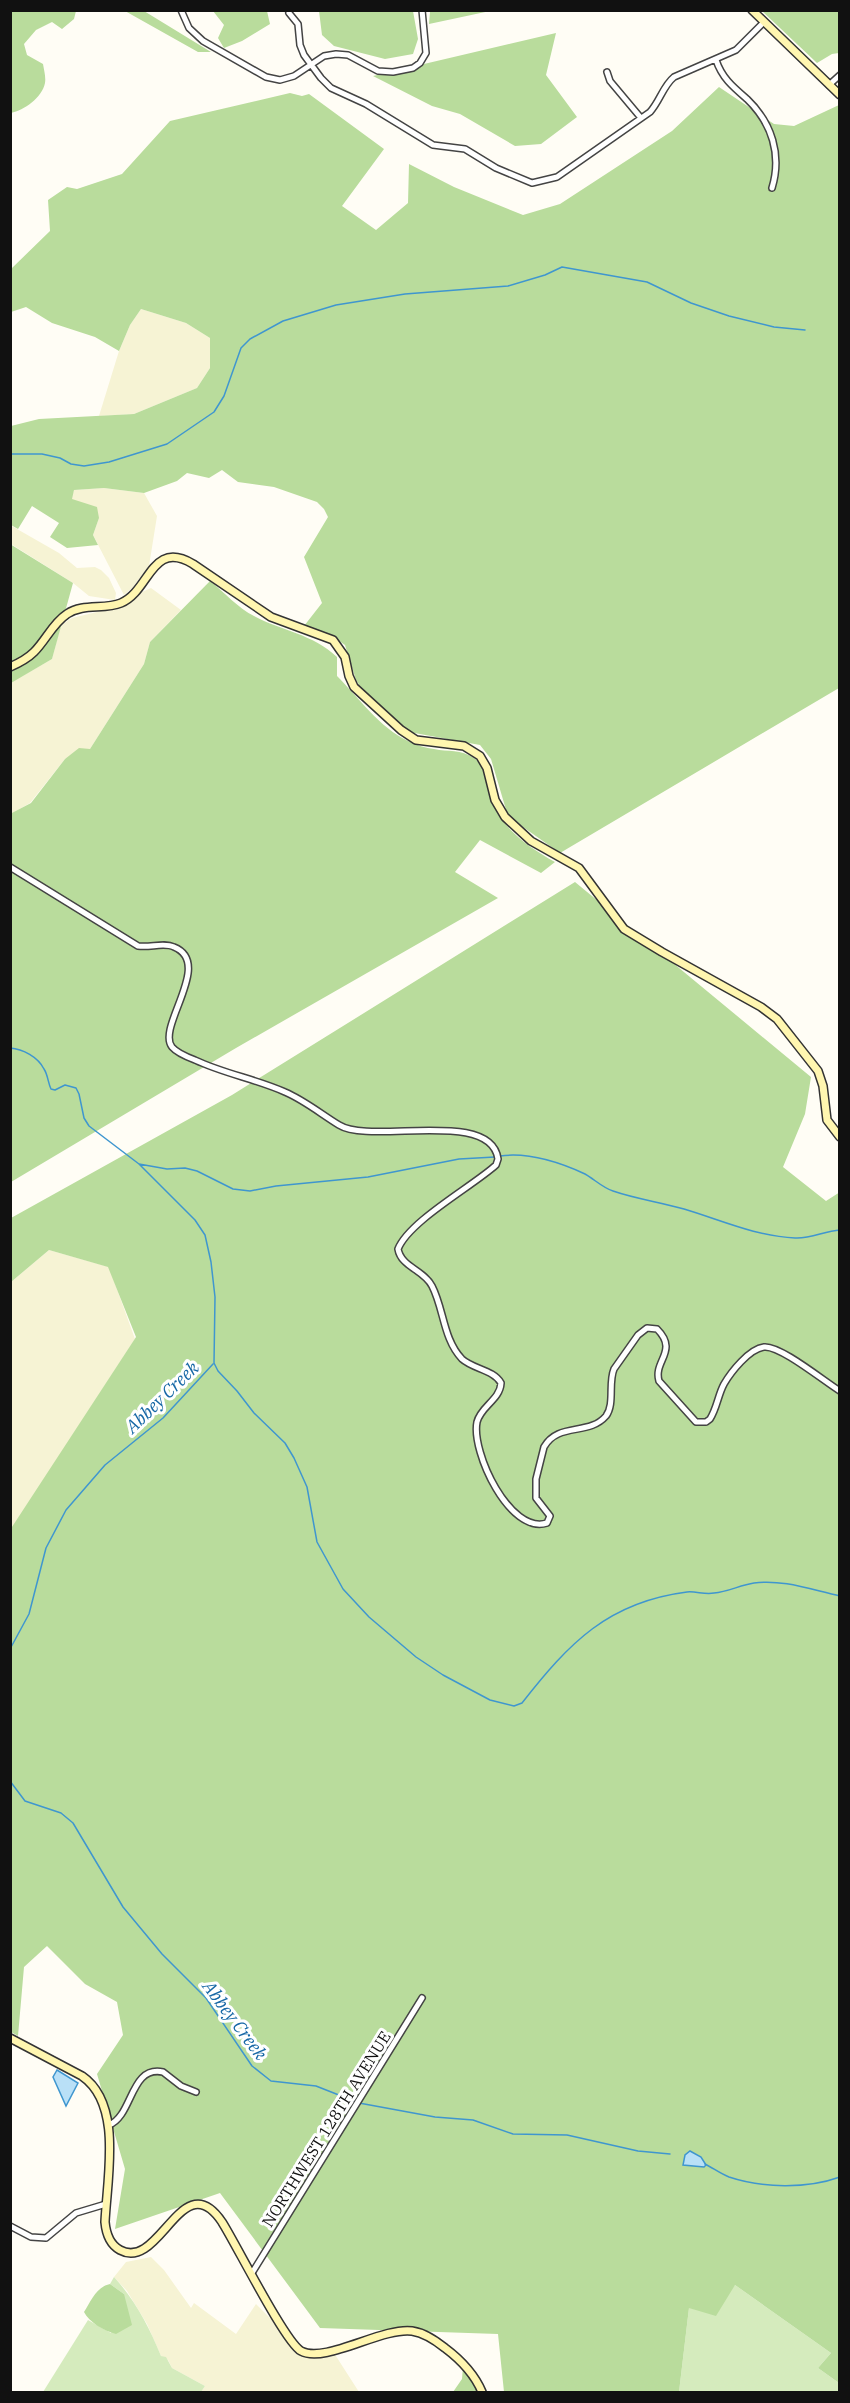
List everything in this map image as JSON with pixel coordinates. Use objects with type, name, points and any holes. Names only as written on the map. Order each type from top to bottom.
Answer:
[{"type":"main road","points":[[752,10],[840,95]]},
{"type":"main road","points":[[10,667],[35,651],[69,612],[124,602],[136,592],[154,566],[172,558],[193,564],[270,617],[329,638],[341,649],[354,687],[401,730],[416,740],[464,746],[480,756],[487,768],[495,800],[505,818],[531,841],[579,868],[624,929],[777,1019],[818,1071],[823,1086],[827,1120],[840,1137]]},
{"type":"main road","points":[[10,2038],[92,2083],[106,2106],[109,2125],[106,2228],[110,2241],[120,2250],[138,2253],[149,2247],[180,2212],[197,2205],[207,2207],[214,2211],[222,2222],[288,2337],[301,2351],[317,2354],[393,2332],[414,2331],[429,2337],[466,2365],[482,2392]]},
{"type":"street","points":[[181,10],[189,28],[199,38],[271,79],[289,78],[324,56],[339,53],[378,71],[393,72],[413,68],[420,63],[426,53],[422,10]]},
{"type":"street","points":[[289,13],[298,24],[301,50],[331,88],[366,104],[433,145],[465,148],[496,168],[532,183],[557,177],[641,118],[656,105],[664,89],[674,77],[736,50],[764,22]]},
{"type":"street","points":[[716,60],[725,80],[759,112],[771,134],[776,156],[772,188]]},
{"type":"street","points":[[607,72],[611,83],[641,118]]},
{"type":"street","points":[[829,85],[840,75]]},
{"type":"street","points":[[10,867],[138,946],[166,945],[180,950],[187,962],[188,977],[168,1035],[172,1047],[178,1052],[221,1072],[290,1094],[348,1130],[366,1132],[453,1131],[472,1135],[489,1143],[494,1149],[498,1159],[496,1165],[435,1211],[405,1239],[398,1249],[399,1255],[421,1272],[432,1285],[447,1333],[458,1353],[471,1365],[495,1376],[501,1383],[499,1394],[479,1417],[477,1431],[488,1475],[506,1503],[516,1513],[535,1523],[547,1523],[550,1516],[538,1503],[535,1491],[544,1447],[556,1433],[587,1426],[606,1416],[610,1406],[614,1369],[638,1335],[647,1328],[657,1329],[666,1343],[666,1354],[658,1376],[659,1381],[696,1422],[706,1422],[710,1419],[721,1389],[729,1376],[757,1349],[765,1347],[780,1351],[840,1391]]},
{"type":"street","name":"NORTHWEST 128TH AVENUE","points":[[252,2273],[422,1998]]},
{"type":"street","points":[[109,2125],[119,2120],[142,2078],[153,2072],[163,2072],[184,2088],[196,2092]]},
{"type":"street","points":[[10,2226],[31,2238],[46,2238],[76,2213],[106,2204]]},
{"type":"shaded area","points":[[141,309],[186,323],[210,338],[210,368],[197,388],[134,414],[99,416],[119,351],[130,325]]},
{"type":"shaded area","points":[[104,488],[144,493],[157,516],[149,566],[124,595],[93,535],[99,518],[71,499],[74,490]]},
{"type":"shaded area","points":[[10,525],[59,553],[77,568],[95,567],[101,570],[109,578],[116,593],[115,600],[89,596],[73,583],[11,544]]},
{"type":"shaded area","points":[[151,588],[181,610],[150,642],[144,664],[90,749],[65,759],[30,803],[11,814],[10,683],[52,659],[61,625],[72,618],[97,612]]},
{"type":"shaded area","points":[[49,1250],[109,1267],[135,1339],[11,1530],[11,1282]]},
{"type":"shaded area","points":[[151,2257],[164,2270],[191,2308],[194,2303],[236,2334],[256,2304],[271,2319],[294,2352],[308,2357],[334,2353],[359,2392],[201,2392],[205,2386],[172,2368],[168,2360],[161,2356],[147,2324],[127,2291],[114,2277],[126,2262]]},
{"type":"green space","points":[[11,10],[76,11],[74,19],[62,29],[52,22],[36,30],[24,44],[27,55],[43,64],[45,83],[40,94],[32,103],[11,113]]},
{"type":"green space","points":[[125,11],[144,11],[211,52],[198,52]]},
{"type":"green space","points":[[213,11],[267,11],[270,24],[242,41],[224,48],[218,38],[224,25]]},
{"type":"green space","points":[[319,11],[413,11],[418,39],[413,54],[385,59],[334,46],[322,35]]},
{"type":"green space","points":[[490,11],[429,24],[430,12]]},
{"type":"green space","points":[[762,11],[839,11],[839,53],[832,54],[817,63]]},
{"type":"green space","points":[[556,33],[546,75],[577,117],[541,144],[515,146],[460,114],[432,106],[373,76]]},
{"type":"green space","points":[[719,87],[774,124],[794,126],[839,105],[839,688],[560,853],[507,813],[491,759],[480,745],[409,732],[366,696],[356,680],[345,645],[329,634],[304,626],[322,603],[304,557],[328,517],[317,502],[274,487],[238,482],[222,470],[209,478],[187,473],[177,481],[144,493],[104,488],[74,490],[72,499],[97,507],[99,518],[93,535],[98,545],[67,548],[50,537],[59,523],[32,506],[18,529],[11,525],[11,426],[39,419],[134,414],[197,388],[210,368],[210,338],[186,323],[141,309],[130,325],[119,351],[95,337],[52,323],[26,307],[11,312],[11,269],[50,231],[48,200],[67,187],[77,189],[122,174],[170,121],[290,93],[302,96],[309,94],[384,149],[342,206],[376,230],[408,203],[409,164],[454,187],[523,215],[560,204],[672,131]]},
{"type":"green space","points":[[10,544],[73,583],[52,659],[11,683]]},
{"type":"green space","points":[[210,581],[248,613],[308,638],[328,649],[337,657],[337,676],[370,712],[398,735],[421,746],[469,755],[479,762],[493,804],[504,822],[528,845],[555,862],[541,873],[480,840],[455,872],[498,898],[236,1048],[11,1182],[10,814],[31,803],[65,759],[79,748],[90,749],[144,664],[150,642]]},
{"type":"green space","points":[[575,882],[811,1077],[805,1114],[783,1167],[826,1201],[840,1192],[839,2383],[818,2368],[831,2353],[735,2285],[716,2316],[689,2308],[679,2392],[504,2392],[498,2334],[320,2328],[220,2193],[115,2229],[125,2169],[97,2074],[123,2035],[117,2002],[85,1984],[47,1946],[24,1967],[18,2036],[11,2032],[10,1530],[136,1337],[108,1267],[49,1250],[11,1282],[11,1218],[232,1095]]},
{"type":"green space","points":[[114,2277],[129,2295],[141,2315],[161,2356],[166,2357],[172,2368],[205,2386],[201,2392],[43,2392],[88,2320],[111,2333],[124,2294],[110,2284]]},
{"type":"green space","points":[[110,2284],[124,2294],[132,2325],[116,2334],[97,2326],[84,2312],[97,2291]]},
{"type":"green space","points":[[735,2285],[831,2353],[818,2368],[839,2383],[839,2392],[679,2392],[689,2308]]},
{"type":"green space","points":[[463,2367],[473,2378],[479,2392],[453,2392],[462,2379]]},
{"type":"water","points":[[57,2070],[78,2083],[66,2106],[53,2077]]},
{"type":"water","points":[[690,2151],[701,2157],[706,2165],[704,2167],[683,2165],[685,2155]]},
{"type":"waterway","points":[[10,454],[42,454],[84,466],[109,462],[167,444],[214,412],[224,396],[241,348],[250,339],[283,321],[336,305],[405,294],[508,286],[545,275],[562,267],[647,282],[691,303],[729,316],[774,327],[805,330]]},
{"type":"waterway","points":[[10,1048],[34,1057],[45,1071],[51,1089],[55,1090],[65,1085],[76,1088],[84,1118],[89,1126],[139,1164],[195,1220],[205,1235],[211,1262],[215,1297],[214,1363],[218,1371],[254,1413],[285,1443],[294,1458],[307,1487],[317,1542],[343,1589],[369,1617],[416,1657],[443,1675],[490,1700],[514,1706],[522,1703],[574,1644],[592,1629],[634,1605],[659,1597],[687,1592],[711,1593],[765,1582],[776,1582],[840,1596]]},
{"type":"waterway","points":[[500,1156],[521,1155],[554,1162],[585,1174],[613,1191],[684,1209],[766,1234],[801,1238],[840,1230]]},
{"type":"waterway","points":[[139,1164],[167,1169],[185,1168],[197,1171],[233,1189],[250,1191],[276,1186],[368,1177],[459,1159],[495,1157]]},
{"type":"waterway","name":"Abbey Creek","points":[[10,1649],[29,1614],[46,1548],[66,1510],[105,1465],[163,1418],[213,1364]]},
{"type":"waterway","name":"Abbey Creek","points":[[10,1781],[25,1801],[61,1813],[73,1823],[123,1907],[162,1954],[206,1998],[252,2066],[271,2081],[316,2086],[354,2101]]},
{"type":"waterway","name":"Abbey Creek","points":[[359,2103],[435,2117],[473,2120],[513,2134],[567,2135],[638,2151],[670,2154]]},
{"type":"waterway","name":"Abbey Creek","points":[[705,2164],[729,2177],[770,2185],[813,2184],[840,2177]]}]
